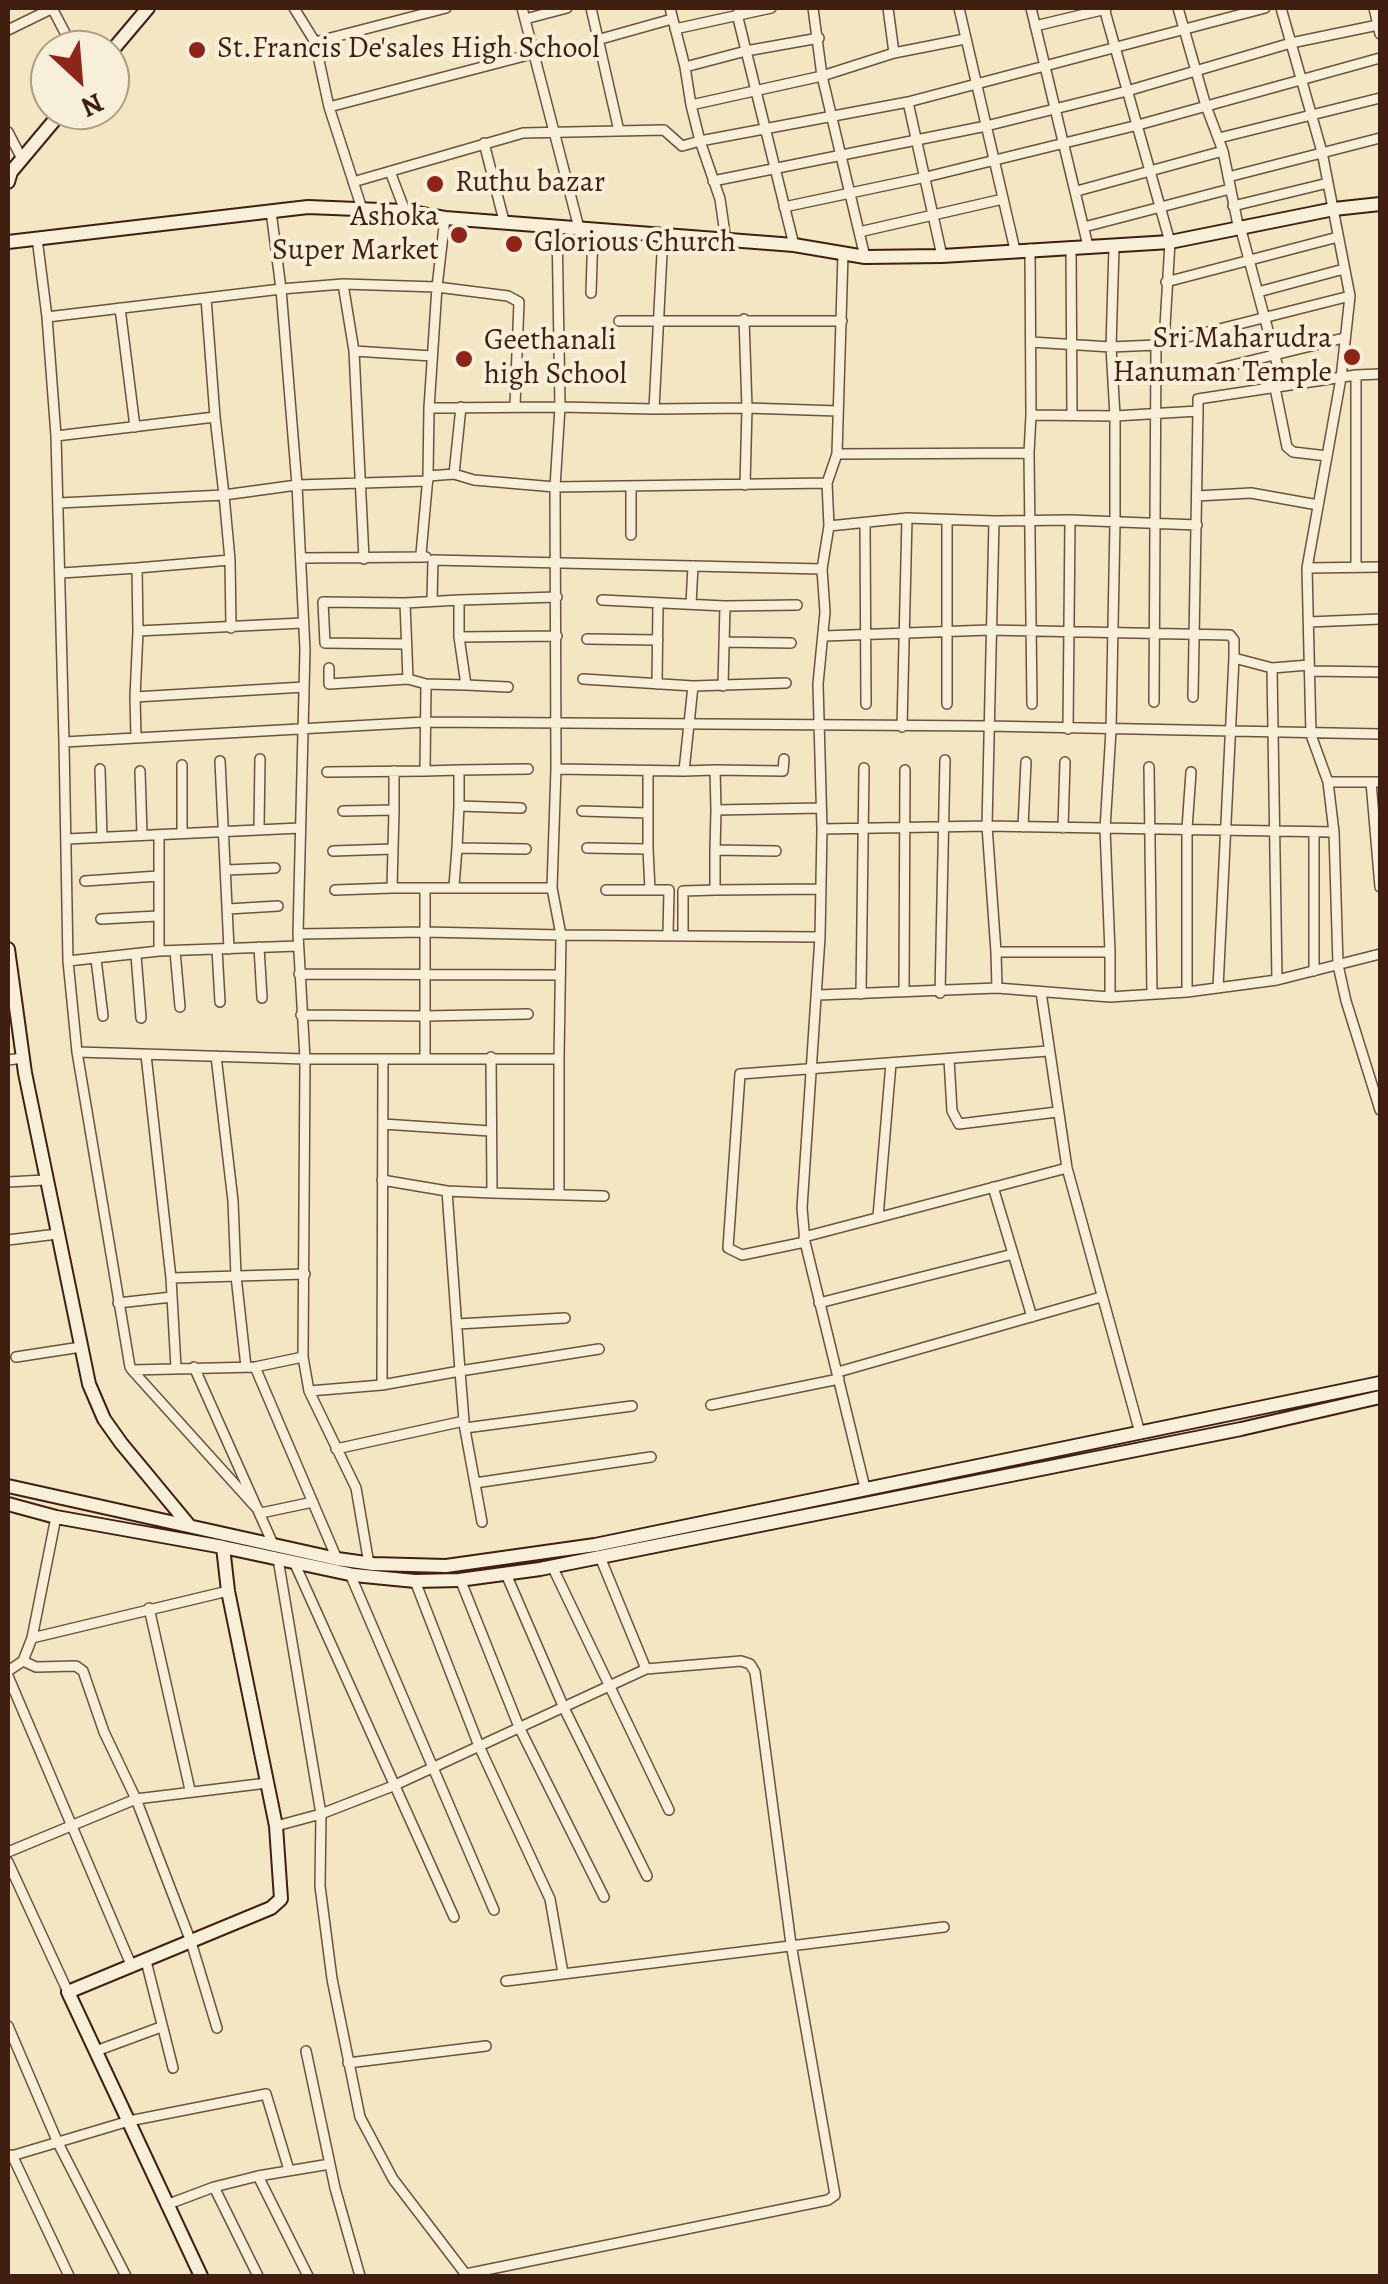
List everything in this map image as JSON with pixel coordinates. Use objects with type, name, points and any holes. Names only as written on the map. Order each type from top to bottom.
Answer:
[{"type":"street","points":[[8,30],[53,8]]},
{"type":"street","points":[[135,14],[148,8]]},
{"type":"street","points":[[294,8],[316,42],[330,107],[363,212]]},
{"type":"street","points":[[316,42],[446,8]]},
{"type":"street","points":[[522,8],[586,228],[591,294]]},
{"type":"street","points":[[526,20],[566,8]]},
{"type":"street","points":[[591,8],[619,131]]},
{"type":"street","points":[[597,40],[672,19],[771,8]]},
{"type":"street","points":[[813,8],[822,76],[865,257]]},
{"type":"street","points":[[888,8],[894,54]]},
{"type":"street","points":[[959,8],[1003,199],[1023,250],[1031,342],[1032,704]]},
{"type":"street","points":[[1031,8],[1088,246]]},
{"type":"street","points":[[1035,26],[1106,8],[1170,242],[1160,344],[1154,702]]},
{"type":"street","points":[[1178,8],[1223,151],[1233,206],[1275,355],[1287,447],[1298,454],[1327,456]]},
{"type":"street","points":[[353,182],[523,133],[664,130],[682,146],[833,118],[1046,68],[1265,8]]},
{"type":"street","points":[[1281,8],[1322,152],[1350,296],[1341,378],[1307,568],[1310,735],[1328,782],[1334,832],[1338,965],[1380,1110]]},
{"type":"street","points":[[713,182],[986,126],[1291,44],[1379,30],[1374,8]]},
{"type":"street","points":[[737,14],[794,245]]},
{"type":"street","points":[[672,19],[700,141],[720,198],[726,241]]},
{"type":"street","points":[[686,67],[819,38]]},
{"type":"street","points":[[691,105],[965,38]]},
{"type":"street","points":[[330,107],[536,53]]},
{"type":"street","points":[[784,208],[1138,125],[1380,58]]},
{"type":"street","points":[[1219,138],[1380,98]]},
{"type":"street","points":[[908,102],[942,256]]},
{"type":"street","points":[[8,182],[46,130]]},
{"type":"street","points":[[8,132],[22,159]]},
{"type":"street","points":[[1228,176],[1380,138]]},
{"type":"street","points":[[484,143],[504,221]]},
{"type":"street","points":[[1076,192],[1223,151]]},
{"type":"street","points":[[391,174],[405,211]]},
{"type":"street","points":[[1233,206],[1328,183]]},
{"type":"street","points":[[1084,227],[1230,190]]},
{"type":"street","points":[[859,232],[1003,199]]},
{"type":"street","points":[[8,242],[308,207],[405,211],[445,218],[794,245],[865,257],[942,256],[1170,242],[1334,209],[1380,204]]},
{"type":"street","points":[[271,211],[302,558],[304,687],[298,946],[305,1059],[303,1357],[309,1391],[356,1488],[368,1564]]},
{"type":"street","points":[[422,554],[428,408],[445,218]]},
{"type":"street","points":[[557,226],[558,724],[552,888],[561,934],[559,1195]]},
{"type":"street","points":[[654,409],[662,234]]},
{"type":"street","points":[[37,238],[56,436],[62,572],[68,961],[77,1052],[118,1303],[132,1370],[261,1513]]},
{"type":"street","points":[[1166,282],[1338,238]]},
{"type":"street","points":[[1071,247],[1072,415]]},
{"type":"street","points":[[1110,998],[1105,829],[1111,730],[1114,247]]},
{"type":"street","points":[[843,254],[837,454],[827,483],[828,526],[822,569],[824,636],[818,684],[820,937],[802,1208],[804,1239],[865,1488]]},
{"type":"street","points":[[1258,292],[1344,270]]},
{"type":"street","points":[[47,316],[343,284],[437,287],[518,300],[515,405]]},
{"type":"street","points":[[343,284],[354,351],[364,558]]},
{"type":"street","points":[[1031,342],[1111,347],[1160,344],[1350,296]]},
{"type":"street","points":[[206,298],[230,560],[231,628]]},
{"type":"street","points":[[120,308],[135,426]]},
{"type":"street","points":[[744,318],[746,486]]},
{"type":"street","points":[[619,320],[842,321]]},
{"type":"street","points":[[1200,374],[1344,338]]},
{"type":"street","points":[[354,351],[432,356]]},
{"type":"street","points":[[1193,697],[1198,399],[1380,374]]},
{"type":"street","points":[[1356,375],[1356,567]]},
{"type":"street","points":[[428,408],[515,405],[838,412]]},
{"type":"street","points":[[454,474],[461,407]]},
{"type":"street","points":[[1032,415],[1198,411]]},
{"type":"street","points":[[56,436],[215,417]]},
{"type":"street","points":[[837,454],[1029,453]]},
{"type":"street","points":[[59,503],[224,494],[454,474],[474,480],[555,487],[827,483]]},
{"type":"street","points":[[630,536],[631,488]]},
{"type":"street","points":[[1197,496],[1251,493],[1318,505]]},
{"type":"street","points":[[828,526],[907,518],[1197,525]]},
{"type":"street","points":[[902,727],[907,518]]},
{"type":"street","points":[[947,704],[948,520]]},
{"type":"street","points":[[1068,728],[1070,520]]},
{"type":"street","points":[[994,522],[987,826],[997,988]]},
{"type":"street","points":[[865,523],[866,704]]},
{"type":"street","points":[[302,558],[422,554],[433,560],[822,569]]},
{"type":"street","points":[[62,572],[230,560]]},
{"type":"street","points":[[432,602],[433,560]]},
{"type":"street","points":[[691,604],[693,566]]},
{"type":"street","points":[[1307,568],[1380,567]]},
{"type":"street","points":[[136,737],[137,568]]},
{"type":"street","points":[[406,644],[325,642],[324,602],[556,598]]},
{"type":"street","points":[[459,600],[459,638],[466,685]]},
{"type":"street","points":[[602,600],[798,605]]},
{"type":"street","points":[[406,603],[408,680]]},
{"type":"street","points":[[657,684],[658,603]]},
{"type":"street","points":[[723,686],[725,606]]},
{"type":"street","points":[[1308,622],[1380,620]]},
{"type":"street","points":[[138,631],[302,623]]},
{"type":"street","points":[[824,636],[990,630],[1233,636],[1218,988]]},
{"type":"street","points":[[459,638],[557,636]]},
{"type":"street","points":[[587,639],[658,640]]},
{"type":"street","points":[[724,642],[791,642]]},
{"type":"street","points":[[1234,658],[1272,668],[1380,672]]},
{"type":"street","points":[[329,668],[329,684],[408,680],[508,687]]},
{"type":"street","points":[[1272,668],[1277,980]]},
{"type":"street","points":[[583,680],[693,686],[786,683]]},
{"type":"street","points":[[425,771],[426,684]]},
{"type":"street","points":[[684,771],[693,686]]},
{"type":"street","points":[[135,698],[304,687]]},
{"type":"street","points":[[64,742],[425,722],[988,726],[1380,734]]},
{"type":"street","points":[[260,759],[260,828]]},
{"type":"street","points":[[556,768],[783,771],[784,759]]},
{"type":"street","points":[[940,993],[945,760]]},
{"type":"street","points":[[220,761],[230,948]]},
{"type":"street","points":[[1023,827],[1026,762]]},
{"type":"street","points":[[1063,828],[1065,762]]},
{"type":"street","points":[[182,764],[182,833]]},
{"type":"street","points":[[1148,767],[1152,994]]},
{"type":"street","points":[[861,994],[864,768]]},
{"type":"street","points":[[100,769],[102,837]]},
{"type":"street","points":[[326,772],[528,769]]},
{"type":"street","points":[[454,886],[459,770]]},
{"type":"street","points":[[715,770],[715,890]]},
{"type":"street","points":[[904,992],[905,770]]},
{"type":"street","points":[[140,771],[142,835]]},
{"type":"street","points":[[392,888],[394,771]]},
{"type":"street","points":[[648,771],[650,890]]},
{"type":"street","points":[[1187,992],[1191,772]]},
{"type":"street","points":[[1328,782],[1376,782],[1380,887]]},
{"type":"street","points":[[459,806],[521,808]]},
{"type":"street","points":[[716,810],[820,808]]},
{"type":"street","points":[[342,810],[394,810]]},
{"type":"street","points":[[582,811],[648,812]]},
{"type":"street","points":[[822,828],[987,826],[1334,832]]},
{"type":"street","points":[[67,839],[300,828]]},
{"type":"street","points":[[158,951],[159,834]]},
{"type":"street","points":[[1314,834],[1314,971]]},
{"type":"street","points":[[333,851],[393,848]]},
{"type":"street","points":[[457,848],[526,849]]},
{"type":"street","points":[[588,848],[648,849]]},
{"type":"street","points":[[715,850],[776,851]]},
{"type":"street","points":[[226,870],[274,868]]},
{"type":"street","points":[[85,880],[158,876]]},
{"type":"street","points":[[425,1058],[426,888]]},
{"type":"street","points":[[336,890],[552,888]]},
{"type":"street","points":[[606,890],[669,890],[668,934]]},
{"type":"street","points":[[683,935],[683,891],[820,890]]},
{"type":"street","points":[[228,910],[278,906]]},
{"type":"street","points":[[101,920],[158,916]]},
{"type":"street","points":[[298,934],[820,937]]},
{"type":"street","points":[[68,961],[158,951],[298,946]]},
{"type":"street","points":[[260,947],[262,998]]},
{"type":"street","points":[[8,949],[45,1180],[88,1384],[104,1419],[188,1524]]},
{"type":"street","points":[[217,949],[220,1002]]},
{"type":"street","points":[[176,951],[180,1007]]},
{"type":"street","points":[[996,952],[1110,952]]},
{"type":"street","points":[[136,954],[141,1018]]},
{"type":"street","points":[[818,995],[997,988],[1110,998],[1277,980],[1380,954]]},
{"type":"street","points":[[96,959],[102,1016]]},
{"type":"street","points":[[299,974],[559,975]]},
{"type":"street","points":[[1041,992],[1066,1168],[1140,1433]]},
{"type":"street","points":[[301,1015],[528,1014]]},
{"type":"street","points":[[1048,1051],[743,1072],[738,1076],[727,1244],[734,1254],[742,1255],[1066,1168]]},
{"type":"street","points":[[77,1052],[305,1059],[559,1059]]},
{"type":"street","points":[[146,1054],[171,1278],[176,1368]]},
{"type":"street","points":[[216,1056],[233,1202],[236,1276],[251,1367],[337,1559]]},
{"type":"street","points":[[491,1057],[492,1193]]},
{"type":"street","points":[[8,1060],[23,1058]]},
{"type":"street","points":[[382,1386],[383,1059]]},
{"type":"street","points":[[949,1059],[952,1111],[959,1124],[1058,1112]]},
{"type":"street","points":[[878,1218],[890,1063]]},
{"type":"street","points":[[384,1124],[490,1132]]},
{"type":"street","points":[[8,1182],[45,1180]]},
{"type":"street","points":[[382,1180],[446,1191],[604,1196]]},
{"type":"street","points":[[993,1188],[1032,1317]]},
{"type":"street","points":[[446,1191],[465,1425],[482,1522]]},
{"type":"street","points":[[8,1240],[57,1234]]},
{"type":"street","points":[[819,1303],[1013,1254]]},
{"type":"street","points":[[171,1278],[305,1274]]},
{"type":"street","points":[[118,1303],[172,1297]]},
{"type":"street","points":[[712,1404],[838,1376],[1101,1297]]},
{"type":"street","points":[[457,1324],[566,1318]]},
{"type":"street","points":[[16,1357],[81,1347]]},
{"type":"street","points":[[309,1391],[382,1386],[599,1349]]},
{"type":"street","points":[[132,1370],[251,1367],[303,1357]]},
{"type":"street","points":[[194,1367],[273,1544]]},
{"type":"street","points":[[8,1486],[337,1559],[368,1564],[480,1564],[595,1545],[1380,1383]]},
{"type":"street","points":[[8,1504],[56,1517],[350,1574],[415,1582],[460,1580],[600,1557],[1241,1429],[1380,1397]]},
{"type":"street","points":[[336,1450],[465,1425],[632,1406]]},
{"type":"street","points":[[475,1483],[651,1457]]},
{"type":"street","points":[[144,1514],[154,1502],[154,1484]]},
{"type":"street","points":[[261,1513],[313,1502]]},
{"type":"street","points":[[56,1517],[32,1638],[22,1661],[8,1674],[132,1967]]},
{"type":"street","points":[[68,1992],[278,1904],[282,1888],[276,1826],[228,1592],[224,1532]]},
{"type":"street","points":[[600,1557],[646,1669]]},
{"type":"street","points":[[276,1826],[322,1814],[393,1786],[646,1669],[742,1661],[753,1668],[792,1944],[835,2195],[828,2200],[467,2275],[392,2178],[360,2118],[332,1979],[320,1886],[322,1814],[278,1559]]},
{"type":"street","points":[[294,1562],[454,1917]]},
{"type":"street","points":[[552,1566],[669,1810]]},
{"type":"street","points":[[350,1574],[494,1910]]},
{"type":"street","points":[[506,1574],[564,1708],[647,1876]]},
{"type":"street","points":[[460,1580],[519,1727],[604,1896]]},
{"type":"street","points":[[415,1582],[479,1746],[550,1899],[562,1973]]},
{"type":"street","points":[[32,1638],[228,1592]]},
{"type":"street","points":[[148,1608],[190,1790]]},
{"type":"street","points":[[22,1661],[36,1667],[76,1666],[83,1671],[104,1732],[136,1798],[191,1942],[218,2028]]},
{"type":"street","points":[[8,1852],[136,1798],[267,1783]]},
{"type":"street","points":[[8,1862],[200,2276]]},
{"type":"street","points":[[506,1981],[944,1927]]},
{"type":"street","points":[[146,1961],[173,2068]]},
{"type":"street","points":[[8,2026],[58,2143],[126,2276]]},
{"type":"street","points":[[96,2052],[161,2027]]},
{"type":"street","points":[[348,2063],[486,2046]]},
{"type":"street","points":[[306,2051],[330,2164],[360,2276]]},
{"type":"street","points":[[69,2276],[10,2156],[129,2121],[266,2094],[289,2170]]},
{"type":"street","points":[[166,2205],[258,2176],[330,2164]]},
{"type":"street","points":[[258,2176],[308,2276]]},
{"type":"street","points":[[214,2187],[258,2276]]},
{"type":"place","name":"St.Francis De'sales High School","points":[[197,50]]},
{"type":"place","name":"Ruthu bazar","points":[[435,184]]},
{"type":"place","name":"Ashoka Super Market","points":[[459,235]]},
{"type":"place","name":"Glorious Church","points":[[514,244]]},
{"type":"place","name":"Sri Maharudra Hanuman Temple","points":[[1352,357]]},
{"type":"place","name":"Geethanali high School","points":[[464,359]]}]
